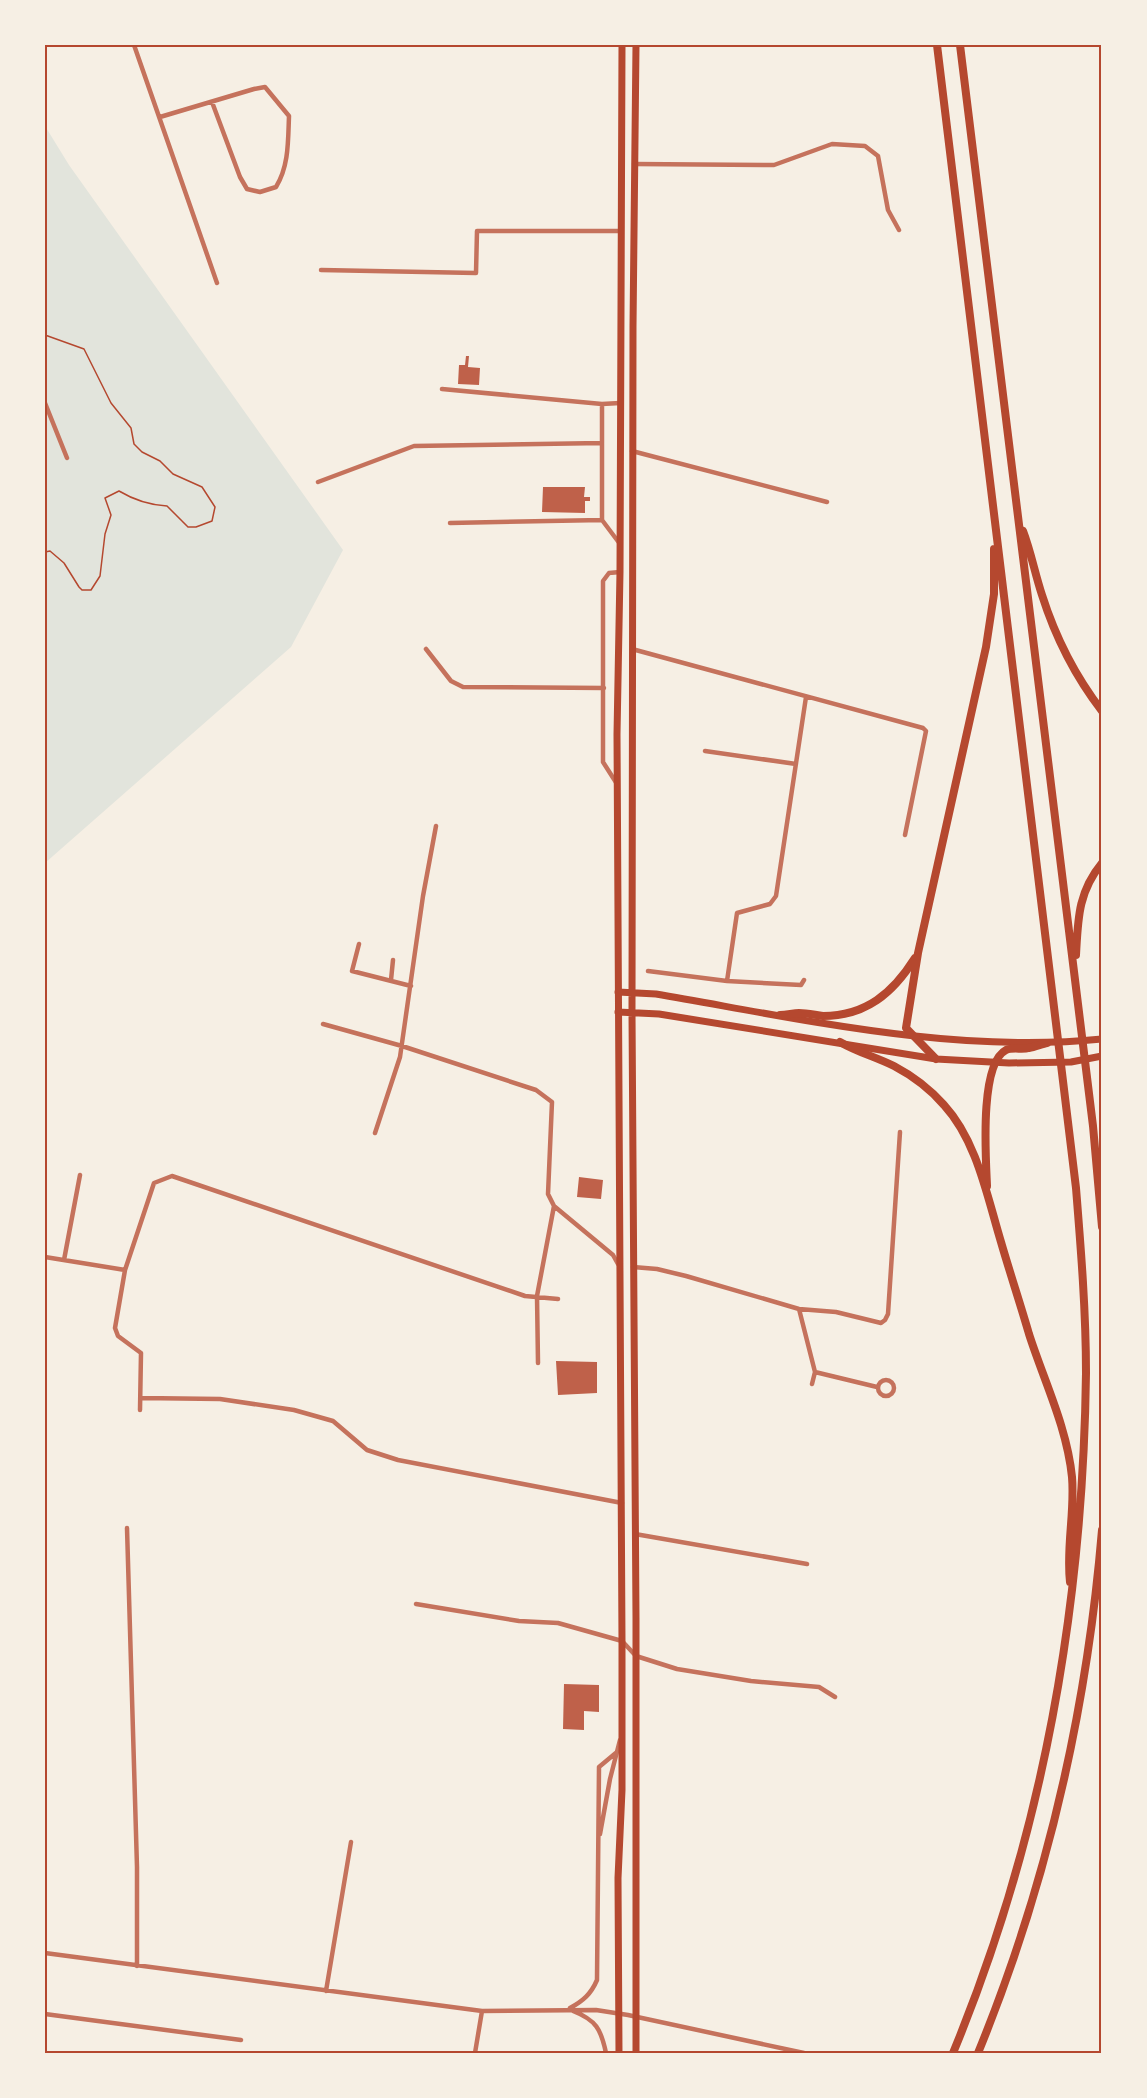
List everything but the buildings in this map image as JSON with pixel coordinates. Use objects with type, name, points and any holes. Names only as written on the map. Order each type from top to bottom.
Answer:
[{"type":"highway","points":[[937,45],[1076,1188],[1086,1361],[1083,1467],[1071,1596],[1051,1724],[1027,1831],[991,1951],[955,2049]]},
{"type":"highway","points":[[960,45],[1080,1016],[1102,1227]]},
{"type":"highway","points":[[1018,518],[1029,547],[1042,595],[1062,645],[1074,670],[1102,711]]},
{"type":"highway","points":[[936,1059],[906,1028],[918,953],[986,647],[994,594],[996,531]]},
{"type":"highway","points":[[1075,976],[1082,898],[1088,882],[1102,863]]},
{"type":"highway","points":[[780,1016],[801,1013],[832,1015],[862,1009],[881,998],[895,986],[918,953]]},
{"type":"highway","points":[[840,1042],[901,1070],[930,1091],[952,1114],[967,1139],[1066,1440],[1073,1501],[1068,1565],[1071,1596]]},
{"type":"highway","points":[[987,1196],[985,1120],[998,1056],[1010,1049],[1029,1048],[1047,1043]]},
{"type":"highway","points":[[1093,1126],[1102,1144]]},
{"type":"highway","points":[[979,2051],[1017,1951],[1051,1830],[1076,1716],[1093,1615],[1102,1530]]},
{"type":"highway","points":[[1093,1615],[1102,1594]]},
{"type":"main road","points":[[619,2053],[618,1868],[622,1790],[622,1641],[617,784],[622,45]]},
{"type":"main road","points":[[636,45],[632,452],[636,2053]]},
{"type":"main road","points":[[618,992],[656,994],[913,1037],[1047,1043],[1102,1039]]},
{"type":"main road","points":[[618,1012],[659,1014],[936,1059],[1071,1062],[1102,1056]]},
{"type":"street","points":[[134,45],[217,283]]},
{"type":"street","points":[[160,117],[212,102],[265,87],[289,116],[288,151],[282,177],[276,188],[260,192],[248,189],[240,177],[212,102]]},
{"type":"street","points":[[634,164],[774,165],[832,144],[865,146],[878,156],[888,210],[899,230]]},
{"type":"street","points":[[321,270],[476,273],[477,231],[621,231]]},
{"type":"street","points":[[442,389],[602,404],[620,403]]},
{"type":"street","points":[[45,403],[67,458]]},
{"type":"street","points":[[602,404],[602,520],[620,544]]},
{"type":"street","points":[[318,482],[414,446],[602,443]]},
{"type":"street","points":[[632,452],[827,502]]},
{"type":"street","points":[[450,523],[602,520]]},
{"type":"street","points":[[617,784],[603,762],[603,581],[609,573],[620,572]]},
{"type":"street","points":[[632,648],[923,728],[926,731],[905,835]]},
{"type":"street","points":[[426,649],[451,681],[463,687],[604,688]]},
{"type":"street","points":[[727,981],[737,913],[770,904],[776,896],[806,697]]},
{"type":"street","points":[[705,751],[796,764]]},
{"type":"street","points":[[375,1132],[400,1057],[423,896],[436,826]]},
{"type":"street","points":[[359,944],[352,971],[411,986]]},
{"type":"street","points":[[391,980],[393,960]]},
{"type":"street","points":[[648,971],[727,981],[801,986],[804,980]]},
{"type":"street","points":[[323,1024],[402,1046],[536,1090],[552,1102],[548,1194],[554,1206],[613,1255],[621,1269]]},
{"type":"street","points":[[633,1267],[657,1269],[686,1276],[800,1309],[836,1312],[882,1323],[888,1314],[900,1132]]},
{"type":"street","points":[[64,1260],[80,1175]]},
{"type":"street","points":[[140,1410],[141,1353],[118,1336],[115,1328],[125,1270],[154,1183],[172,1176],[525,1296],[558,1299]]},
{"type":"street","points":[[538,1363],[537,1296],[554,1206]]},
{"type":"street","points":[[45,1257],[125,1270]]},
{"type":"street","points":[[800,1309],[815,1372],[812,1384]]},
{"type":"street","points":[[815,1372],[877,1386]]},
{"type":"street","points":[[141,1398],[220,1399],[294,1410],[333,1421],[367,1450],[398,1460],[621,1503]]},
{"type":"street","points":[[127,1528],[137,1966]]},
{"type":"street","points":[[635,1534],[807,1564]]},
{"type":"street","points":[[416,1604],[519,1621],[558,1623],[622,1641],[636,1656],[677,1669],[751,1681],[819,1687],[835,1697]]},
{"type":"street","points":[[597,1852],[610,1779],[622,1731]]},
{"type":"street","points":[[567,2009],[580,2003],[593,1990],[597,1980],[599,1767],[617,1752]]},
{"type":"street","points":[[326,1991],[351,1842]]},
{"type":"street","points":[[45,1953],[482,2012],[567,2009],[619,2013],[804,2053]]},
{"type":"street","points":[[567,2009],[594,2022],[602,2035],[606,2053]]},
{"type":"street","points":[[475,2053],[482,2012]]},
{"type":"street","points":[[45,2013],[241,2040]]},
{"type":"path","points":[[45,335],[84,349],[111,403],[131,428],[134,444],[142,452],[160,461],[173,474],[202,487],[215,507],[212,521],[196,527],[188,527],[167,506],[153,506],[119,491],[110,494],[105,498],[111,515],[105,534],[100,576],[91,590],[82,590],[60,558],[50,551],[45,552]]},
{"type":"shaded area","points":[[45,126],[69,165],[343,550],[291,647],[45,863]]}]
